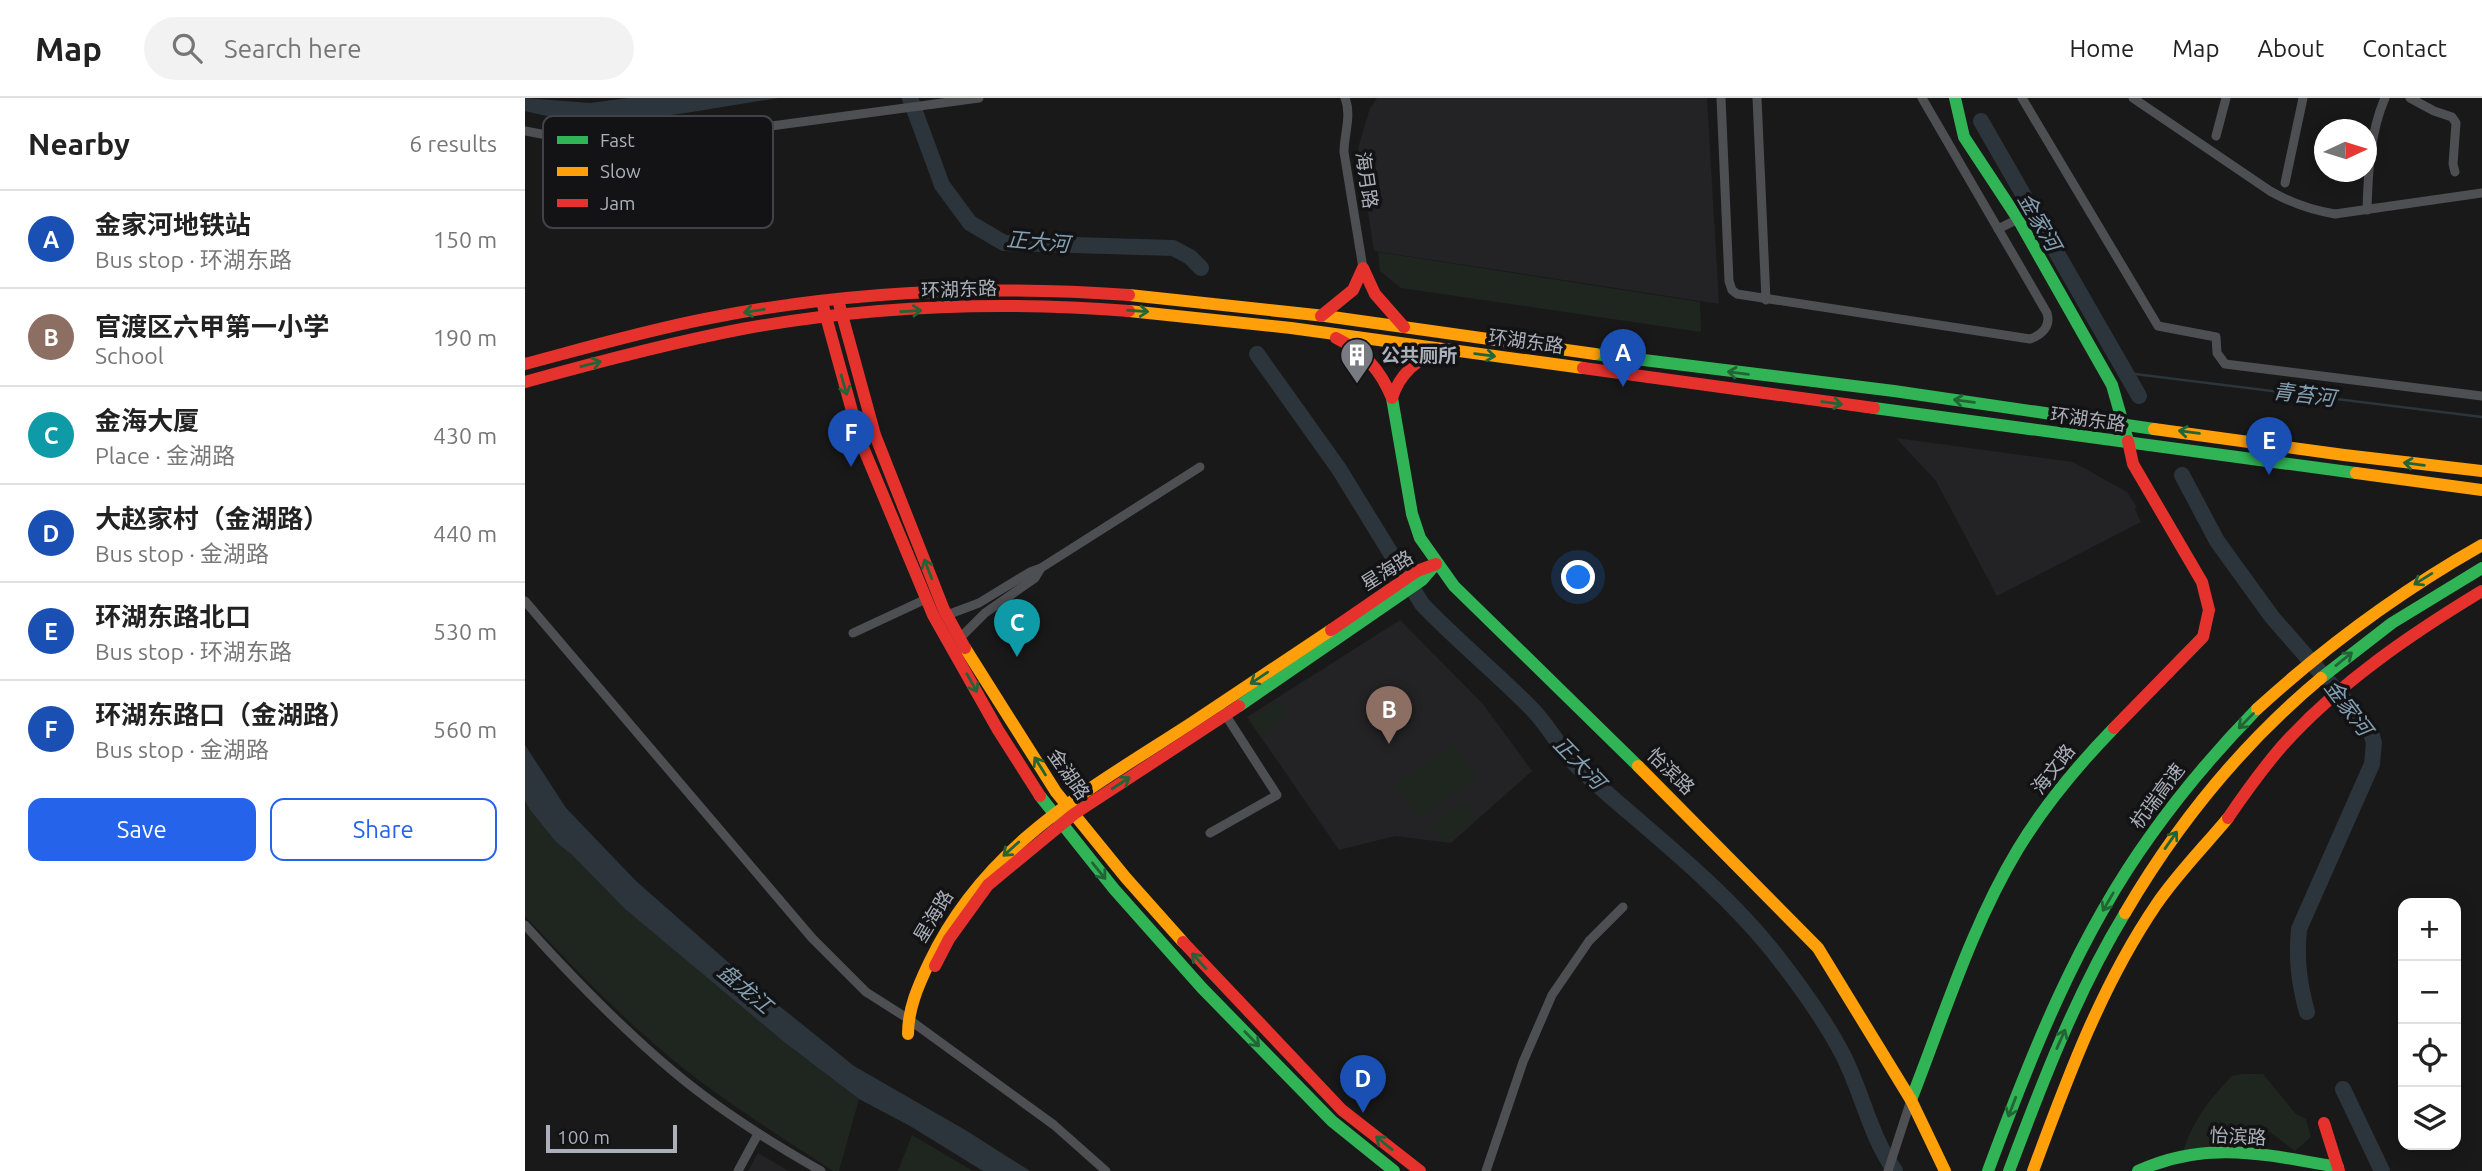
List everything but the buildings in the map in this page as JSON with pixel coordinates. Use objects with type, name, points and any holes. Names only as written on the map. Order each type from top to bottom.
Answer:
[{"type":"main road","points":[[1957,104],[1964,137]]},
{"type":"main road","name":"海文路","points":[[1911,1100],[1977,930],[2018,849],[2081,762],[2193,649],[2209,624],[2210,608],[2202,582],[2133,464],[2125,424],[2112,385],[2018,219],[1964,137]]},
{"type":"main road","points":[[1321,316],[1346,298],[1361,281],[1363,268]]},
{"type":"main road","points":[[1363,268],[1375,294],[1404,327]]},
{"type":"main road","name":"环湖东路","points":[[525,364],[707,318],[838,300],[889,294],[996,290],[1101,292],[1321,316],[2482,471]]},
{"type":"main road","name":"金湖路","points":[[838,300],[876,435],[947,615],[959,639],[1070,809],[1125,878],[1342,1110],[1420,1171]]},
{"type":"main road","name":"金湖路","points":[[822,302],[860,440],[933,615],[998,730],[1058,819],[1114,889],[1202,988],[1332,1121],[1394,1171]]},
{"type":"main road","name":"环湖东路","points":[[525,382],[636,352],[713,335],[826,319],[894,311],[998,306],[1102,309],[1176,314],[1322,332],[2128,444],[2482,489]]},
{"type":"main road","name":"怡滨路","points":[[1322,332],[1348,344],[1372,360],[1382,373],[1392,398],[1412,514],[1420,538],[1436,564],[1454,586],[1797,924],[1818,948],[1911,1100],[1945,1171]]},
{"type":"main road","points":[[1392,398],[1394,387],[1402,374],[1422,358],[1443,349]]},
{"type":"main road","name":"杭瑞高速","points":[[1988,1171],[2026,1071],[2080,952],[2126,872],[2177,799],[2247,720],[2319,654],[2410,588],[2482,545]]},
{"type":"main road","name":"星海路","points":[[911,1021],[940,937],[959,906],[986,873],[1016,844],[1222,710],[1436,564]]},
{"type":"main road","name":"杭瑞高速","points":[[2009,1171],[2053,1056],[2098,961],[2142,883],[2192,811],[2260,734],[2322,677],[2410,611],[2482,568]]},
{"type":"main road","points":[[2033,1171],[2079,1054],[2131,946],[2166,891],[2228,818],[2290,738],[2348,686],[2420,632],[2482,591]]},
{"type":"main road","points":[[2324,1122],[2334,1169]]},
{"type":"main road","name":"怡滨路","points":[[2138,1171],[2170,1157],[2222,1152],[2256,1154],[2334,1169]]},
{"type":"street","points":[[773,126],[979,98]]},
{"type":"street","name":"海月路","points":[[1345,98],[1348,116],[1344,152],[1363,268]]},
{"type":"street","points":[[1721,98],[1729,281],[1732,290],[1737,294],[2031,339],[2038,337],[2047,327],[2049,319],[1922,98]]},
{"type":"street","points":[[1756,98],[1766,300]]},
{"type":"street","points":[[1949,98],[1957,104]]},
{"type":"street","points":[[2022,98],[2158,326],[2216,337],[2217,353],[2225,365],[2482,396]]},
{"type":"street","points":[[2133,98],[2270,191],[2292,203],[2335,214],[2482,193]]},
{"type":"street","points":[[2213,98],[2226,101],[2216,136]]},
{"type":"street","points":[[2284,183],[2303,98]]},
{"type":"street","points":[[2367,210],[2368,174],[2380,108],[2385,98]]},
{"type":"street","points":[[2410,98],[2452,117],[2456,123],[2453,164],[2455,172]]},
{"type":"street","points":[[525,131],[543,134]]},
{"type":"street","points":[[1950,146],[1964,137]]},
{"type":"street","points":[[1998,229],[2018,219]]},
{"type":"street","points":[[947,615],[979,603],[1041,568],[1200,467]]},
{"type":"street","points":[[959,639],[985,613],[1035,578],[1041,568]]},
{"type":"street","points":[[853,633],[926,599]]},
{"type":"street","points":[[525,601],[811,938],[866,992],[911,1021],[1054,1125],[1106,1171]]},
{"type":"street","points":[[1210,833],[1277,795],[1222,710]]},
{"type":"street","points":[[1486,1171],[1523,1062],[1552,995],[1589,941],[1623,907]]},
{"type":"street","points":[[525,925],[624,1028],[675,1074],[758,1133],[821,1171]]},
{"type":"street","name":"海文路","points":[[1888,1171],[1911,1100]]},
{"type":"street","points":[[739,1171],[758,1133]]},
{"type":"shaded area","points":[[1377,98],[1707,98],[1719,304],[1374,251],[1358,148],[1370,108]]},
{"type":"shaded area","points":[[1378,252],[1700,302],[1701,332],[1401,288],[1380,271]]},
{"type":"shaded area","points":[[1896,438],[2073,462],[2127,492],[2137,507],[2135,509],[2141,522],[1997,596],[1936,481]]},
{"type":"shaded area","points":[[1400,620],[1483,704],[1532,771],[1451,843],[1395,836],[1339,850],[1247,717]]},
{"type":"shaded area","points":[[1278,700],[1289,716],[1260,736],[1249,720]]},
{"type":"shaded area","points":[[1454,744],[1477,778],[1418,819],[1395,784]]},
{"type":"shaded area","points":[[525,801],[556,842],[625,909],[784,1042],[859,1099],[839,1171],[833,1171],[770,1130],[683,1068],[613,1006],[525,916]]},
{"type":"shaded area","points":[[1465,801],[1477,819],[1443,842],[1431,824]]},
{"type":"shaded area","points":[[2263,1074],[2296,1114],[2306,1119],[2311,1137],[2295,1151],[2270,1132],[2255,1128],[2248,1149],[2183,1151],[2197,1119],[2209,1102],[2232,1076]]},
{"type":"shaded area","points":[[912,1135],[973,1171],[898,1171]]},
{"type":"shaded area","points":[[758,1153],[789,1171],[748,1171]]},
{"type":"water","points":[[525,98],[590,103],[628,98],[779,98],[660,116],[551,116],[525,111]]},
{"type":"water","name":"盘龙江","points":[[525,745],[566,808],[636,881],[762,992],[854,1066],[1030,1171],[983,1171],[910,1126],[859,1099],[784,1042],[625,909],[556,842],[531,811],[525,801]]},
{"type":"waterway","name":"正大河","points":[[910,98],[942,185],[970,223],[1004,243],[1173,248],[1190,257],[1201,268]]},
{"type":"waterway","name":"金家河","points":[[1981,121],[2139,396]]},
{"type":"waterway","name":"正大河","points":[[1257,354],[1339,469],[1422,604],[1533,710],[1576,765],[1705,879],[1772,950],[1836,1041],[1879,1143],[1895,1171]]},
{"type":"waterway","name":"青苔河","points":[[2127,373],[2482,417]]},
{"type":"waterway","name":"金家河","points":[[2182,475],[2217,541],[2272,617],[2370,729],[2374,743],[2372,764],[2299,929],[2299,971],[2307,1012]]},
{"type":"waterway","name":"金家河","points":[[2343,1089],[2382,1171]]},
{"type":"traffic: fast","points":[[1955,98],[1964,137],[2018,219],[2112,385],[2128,441]]},
{"type":"traffic: fast","points":[[1595,354],[1894,391],[2154,429]]},
{"type":"traffic: fast","points":[[1392,398],[1412,514],[1420,538],[1454,586],[1638,766]]},
{"type":"traffic: fast","points":[[1874,408],[2356,473]]},
{"type":"traffic: fast","points":[[1239,706],[1422,580],[1435,565]]},
{"type":"traffic: fast","points":[[2321,678],[2392,623],[2482,568]]},
{"type":"traffic: fast","points":[[1988,1171],[2039,1040],[2101,914],[2151,835],[2176,802],[2215,754],[2257,709]]},
{"type":"traffic: fast","points":[[1911,1100],[1959,972],[2001,879],[2051,801],[2114,728]]},
{"type":"traffic: fast","points":[[1040,796],[1114,889],[1202,988],[1332,1121],[1394,1171]]},
{"type":"traffic: fast","points":[[2009,1171],[2075,1007],[2125,913]]},
{"type":"traffic: fast","points":[[2138,1171],[2163,1161],[2213,1153],[2262,1155],[2338,1167]]},
{"type":"traffic: slow","points":[[1129,295],[1325,316],[1595,354]]},
{"type":"traffic: slow","points":[[1129,311],[1291,328],[1583,368]]},
{"type":"traffic: slow","points":[[2154,429],[2482,471]]},
{"type":"traffic: slow","points":[[2356,473],[2482,490]]},
{"type":"traffic: slow","points":[[2257,709],[2365,620],[2482,545]]},
{"type":"traffic: slow","points":[[908,1034],[912,1007],[929,963],[952,922],[979,885],[1009,853],[1076,798],[1331,630]]},
{"type":"traffic: slow","points":[[965,648],[1056,792],[1126,878],[1183,942]]},
{"type":"traffic: slow","points":[[2125,913],[2166,848],[2213,787],[2264,730],[2321,678]]},
{"type":"traffic: slow","points":[[1638,766],[1818,948],[1911,1100],[1945,1171]]},
{"type":"traffic: slow","points":[[2033,1171],[2072,1068],[2118,968],[2164,894],[2228,818]]},
{"type":"traffic: jam","points":[[1321,316],[1353,290],[1363,268],[1375,294],[1404,327]]},
{"type":"traffic: jam","points":[[525,364],[682,324],[810,302],[863,296],[970,291],[1129,295]]},
{"type":"traffic: jam","points":[[838,300],[875,435],[944,610],[965,648]]},
{"type":"traffic: jam","points":[[822,302],[860,440],[933,615],[998,730],[1040,796]]},
{"type":"traffic: jam","points":[[525,382],[715,334],[838,315],[984,306],[1129,311]]},
{"type":"traffic: jam","points":[[1336,338],[1370,362],[1392,398],[1400,381],[1411,368],[1441,350]]},
{"type":"traffic: jam","points":[[1583,368],[1874,408]]},
{"type":"traffic: jam","points":[[2114,728],[2203,637],[2209,610],[2202,582],[2133,464],[2128,441]]},
{"type":"traffic: jam","points":[[1331,630],[1417,571],[1436,564]]},
{"type":"traffic: jam","points":[[2228,818],[2283,745],[2328,701],[2403,642],[2482,591]]},
{"type":"traffic: jam","points":[[935,966],[949,939],[988,885],[1074,814],[1239,706]]},
{"type":"traffic: jam","points":[[1183,942],[1342,1110],[1420,1171]]},
{"type":"traffic: jam","points":[[2324,1123],[2339,1171]]},
{"type":"place","name":"公共厕所","points":[[1357,385]]},
{"type":"place","name":"金家河地铁站","points":[[1623,387]]},
{"type":"place","name":"环湖东路口（金湖路）","points":[[851,467]]},
{"type":"place","name":"环湖东路北口","points":[[2269,475]]},
{"type":"place","name":"金海大厦","points":[[1017,657]]},
{"type":"place","name":"官渡区六甲第一小学","points":[[1389,744]]},
{"type":"place","name":"大赵家村（金湖路）","points":[[1363,1113]]}]
